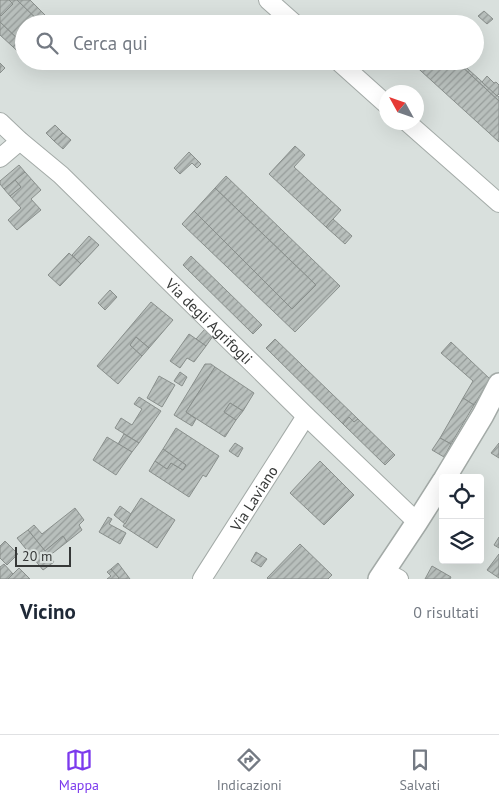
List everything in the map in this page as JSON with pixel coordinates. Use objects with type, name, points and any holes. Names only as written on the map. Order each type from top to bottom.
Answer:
[{"type":"street","points":[[268,0],[285,15]]},
{"type":"street","points":[[348,70],[379,98]]},
{"type":"street","name":"Via degli Agrifogli","points":[[0,122],[61,175],[306,416],[417,522]]},
{"type":"street","points":[[416,130],[499,203]]},
{"type":"street","points":[[0,158],[20,141]]},
{"type":"street","points":[[447,474],[483,415],[499,384]]},
{"type":"street","name":"Via Laviano","points":[[202,579],[306,416]]},
{"type":"street","points":[[387,576],[439,487]]},
{"type":"building","points":[[0,0],[9,0],[13,4],[1,16],[0,15]]},
{"type":"building","points":[[9,0],[17,0],[33,15],[15,15],[15,36],[0,22],[0,15],[13,4]]},
{"type":"building","points":[[17,0],[30,0],[45,15],[33,15]]},
{"type":"building","points":[[484,11],[493,19],[487,24],[484,21],[484,15],[479,15]]},
{"type":"building","points":[[0,22],[15,36],[15,49],[0,35]]},
{"type":"building","points":[[0,63],[5,68],[0,73]]},
{"type":"building","points":[[420,70],[466,70],[499,101],[499,142]]},
{"type":"building","points":[[466,70],[469,70],[499,97],[499,101]]},
{"type":"building","points":[[487,76],[499,85],[499,94],[497,96],[482,82]]},
{"type":"building","points":[[55,125],[63,133],[54,141],[46,133]]},
{"type":"building","points":[[63,133],[71,140],[63,149],[54,141]]},
{"type":"building","points":[[295,146],[305,155],[294,167],[341,210],[326,227],[269,174]]},
{"type":"building","points":[[189,152],[201,164],[197,168],[192,163],[180,174],[174,168]]},
{"type":"building","points":[[19,165],[25,172],[4,189],[0,181]]},
{"type":"building","points":[[25,172],[41,190],[31,199],[41,210],[17,230],[8,220],[21,208],[10,196],[21,187],[15,180]]},
{"type":"building","points":[[226,176],[340,286],[295,332],[182,224],[194,211],[292,309],[316,285],[215,188]]},
{"type":"building","points":[[15,180],[21,187],[10,196],[4,189]]},
{"type":"building","points":[[215,188],[316,285],[292,309],[194,211]]},
{"type":"building","points":[[333,219],[352,236],[345,244],[326,227]]},
{"type":"building","points":[[89,236],[99,245],[81,264],[72,255]]},
{"type":"building","points":[[69,253],[81,264],[60,286],[48,275]]},
{"type":"building","points":[[191,256],[262,325],[253,334],[183,265]]},
{"type":"building","points":[[110,290],[117,297],[105,310],[98,303]]},
{"type":"building","points":[[151,302],[173,320],[149,348],[136,337],[130,345],[142,356],[118,384],[97,366]]},
{"type":"building","points":[[205,329],[213,336],[206,346],[196,339]]},
{"type":"building","points":[[189,334],[206,346],[194,362],[187,358],[180,368],[170,361]]},
{"type":"building","points":[[136,337],[149,348],[142,356],[130,345]]},
{"type":"building","points":[[275,339],[358,419],[354,422],[349,417],[343,424],[266,348]]},
{"type":"building","points":[[451,342],[490,379],[474,405],[463,398],[473,381],[441,353]]},
{"type":"building","points":[[205,364],[211,364],[215,367],[186,412],[196,419],[192,426],[174,415]]},
{"type":"building","points":[[215,367],[254,393],[243,411],[230,403],[224,412],[236,420],[225,437],[186,412]]},
{"type":"building","points":[[180,372],[187,377],[182,386],[174,381]]},
{"type":"building","points":[[159,376],[175,385],[162,407],[147,398]]},
{"type":"building","points":[[139,397],[161,411],[139,443],[115,428],[121,418],[132,425],[142,409],[134,404]]},
{"type":"building","points":[[463,398],[474,405],[451,444],[440,438]]},
{"type":"building","points":[[230,403],[243,411],[236,420],[224,412]]},
{"type":"building","points":[[349,417],[354,422],[358,419],[395,455],[385,465],[343,424]]},
{"type":"building","points":[[176,428],[219,456],[206,477],[203,475],[189,497],[149,471],[155,461],[167,469],[171,463],[183,470],[186,465],[163,449]]},
{"type":"building","points":[[124,434],[139,443],[132,452],[118,444]]},
{"type":"building","points":[[107,437],[132,452],[116,475],[93,460]]},
{"type":"building","points":[[440,438],[451,444],[444,457],[432,450]]},
{"type":"building","points":[[235,443],[243,448],[238,457],[229,451]]},
{"type":"building","points":[[499,443],[499,458],[491,453]]},
{"type":"building","points":[[163,449],[186,465],[183,470],[171,463],[167,469],[155,461]]},
{"type":"building","points":[[320,461],[354,495],[324,525],[290,493]]},
{"type":"building","points":[[141,498],[175,520],[157,548],[123,526]]},
{"type":"building","points":[[120,506],[131,514],[125,524],[114,515]]},
{"type":"building","points":[[75,508],[84,520],[79,525],[82,530],[67,542],[63,536],[45,551],[28,530],[34,525],[42,534]]},
{"type":"building","points":[[108,517],[112,519],[109,524],[126,533],[120,544],[99,532]]},
{"type":"building","points":[[28,530],[45,551],[63,536],[67,542],[49,556],[54,562],[43,570],[17,538]]},
{"type":"building","points":[[499,537],[499,548],[494,545]]},
{"type":"building","points":[[5,541],[18,554],[7,565],[0,558],[0,546]]},
{"type":"building","points":[[300,544],[332,575],[328,579],[268,579],[267,578]]},
{"type":"building","points":[[256,552],[267,559],[261,567],[251,561]]},
{"type":"building","points":[[499,554],[499,578],[487,570]]},
{"type":"building","points":[[118,563],[130,579],[118,579],[111,569]]},
{"type":"building","points":[[4,564],[13,574],[8,579],[0,579],[0,567]]},
{"type":"building","points":[[432,566],[451,577],[450,579],[425,579]]},
{"type":"building","points":[[19,568],[30,579],[8,579]]},
{"type":"building","points":[[111,569],[118,579],[107,579],[111,576],[107,572]]}]
